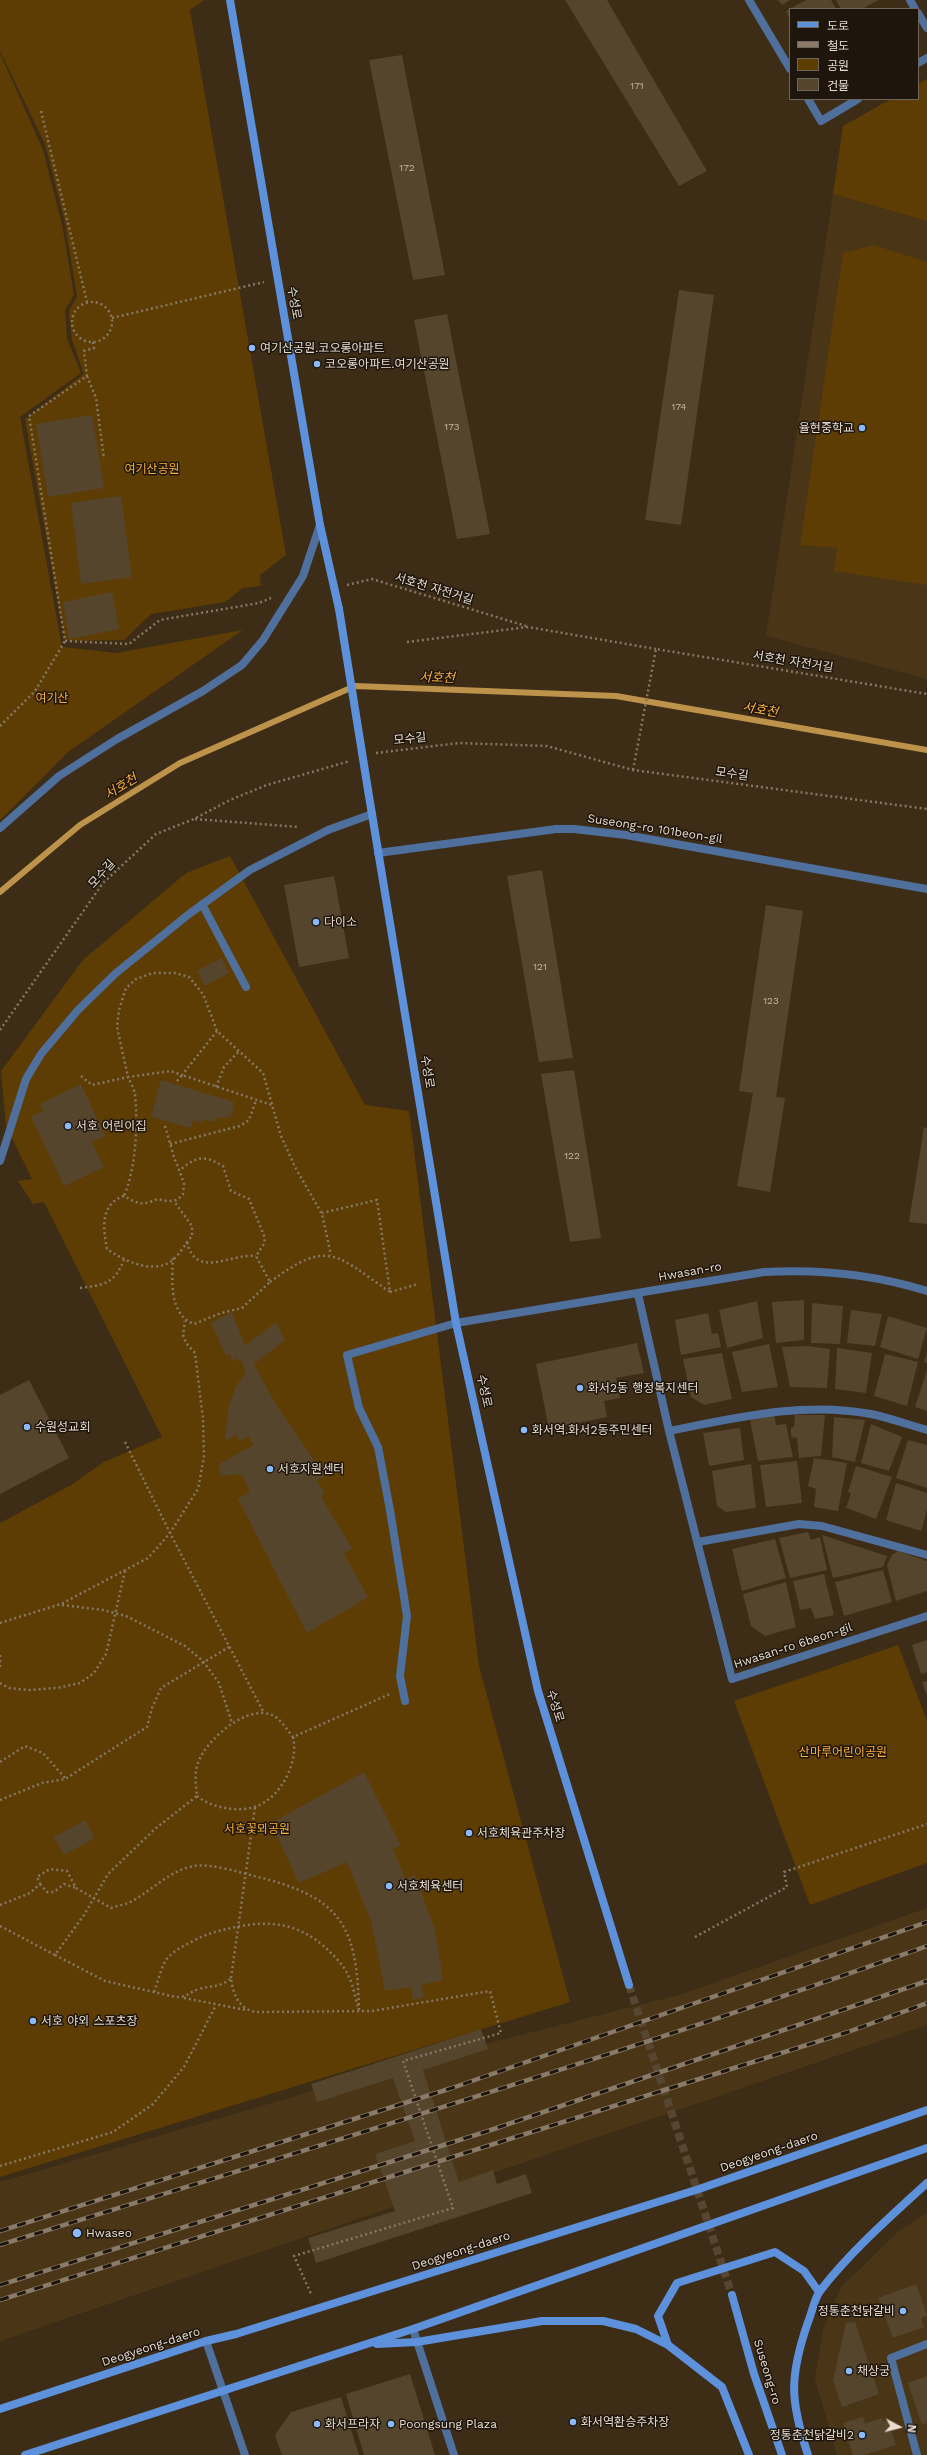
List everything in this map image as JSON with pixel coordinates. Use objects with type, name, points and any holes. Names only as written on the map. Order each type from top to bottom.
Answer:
[{"type":"main road","name":"수성로","points":[[230,0],[320,525],[339,609],[456,1323],[538,1691],[629,1985]]},
{"type":"main road","name":"Deogyeong-daero","points":[[0,2409],[206,2341],[236,2334],[318,2309],[691,2191],[927,2110]]},
{"type":"main road","points":[[25,2455],[413,2329],[927,2148]]},
{"type":"main road","points":[[808,2455],[797,2420],[793,2377],[802,2339],[819,2292],[870,2236],[927,2183]]},
{"type":"main road","points":[[668,2345],[658,2316],[677,2283],[775,2252],[804,2271],[819,2292]]},
{"type":"main road","name":"Suseong-ro","points":[[732,2295],[754,2374],[782,2455]]},
{"type":"main road","points":[[366,2344],[417,2342],[542,2321],[603,2321],[636,2329],[668,2345],[722,2387],[749,2455]]},
{"type":"street","points":[[748,0],[789,67]]},
{"type":"street","points":[[919,15],[927,28]]},
{"type":"street","points":[[809,100],[821,121],[856,100]]},
{"type":"street","points":[[0,828],[60,776],[117,739],[203,691],[242,665],[263,640],[289,596],[303,576],[320,525]]},
{"type":"street","points":[[0,1161],[26,1079],[41,1054],[78,1010],[116,973],[202,904],[250,870],[328,830],[372,814]]},
{"type":"street","name":"Suseong-ro 101beon-gil","points":[[378,853],[556,829],[574,828],[633,836],[927,889]]},
{"type":"street","points":[[202,904],[246,987]]},
{"type":"street","name":"Hwasan-ro","points":[[403,1689],[400,1676],[407,1616],[390,1510],[378,1447],[359,1408],[347,1355],[456,1323],[764,1272],[808,1270],[881,1278],[927,1291]]},
{"type":"street","name":"Hwasan-ro 6beon-gil","points":[[638,1294],[669,1431],[732,1679],[927,1616]]},
{"type":"street","points":[[669,1431],[758,1414],[821,1410],[872,1414],[927,1430]]},
{"type":"street","points":[[698,1542],[774,1527],[799,1524],[822,1526],[927,1555]]},
{"type":"street","points":[[403,1689],[405,1701]]},
{"type":"street","points":[[413,2329],[454,2455]]},
{"type":"street","points":[[206,2341],[245,2455]]},
{"type":"street","points":[[917,2455],[891,2358],[927,2344]]},
{"type":"path","points":[[41,111],[87,302]]},
{"type":"path","points":[[112,318],[278,279]]},
{"type":"path","points":[[87,302],[93,302],[105,306],[112,318],[110,332],[100,341],[93,342],[80,338],[73,328],[73,315],[76,309],[87,302]]},
{"type":"path","points":[[93,342],[94,348],[84,351],[88,376],[96,398],[104,459]]},
{"type":"path","points":[[0,726],[35,691],[65,641],[29,416],[88,376]]},
{"type":"path","name":"서호천 자전거길","points":[[334,587],[372,579],[528,627],[927,694]]},
{"type":"path","points":[[65,641],[129,644],[160,620],[259,603],[278,595],[289,596]]},
{"type":"path","name":"서호천 자전거길","points":[[407,642],[528,627]]},
{"type":"path","points":[[633,770],[656,649]]},
{"type":"path","name":"모수길","points":[[373,754],[459,743],[546,746],[633,770],[927,809]]},
{"type":"path","name":"모수길","points":[[0,1030],[103,883],[156,834],[194,819],[230,800],[267,785],[352,760]]},
{"type":"path","points":[[194,819],[328,830]]},
{"type":"path","points":[[174,1201],[192,1226],[192,1236],[173,1258],[158,1266],[140,1265],[124,1260],[106,1249],[103,1232],[105,1214],[110,1204],[124,1196],[132,1170],[135,1140],[135,1092],[128,1077],[117,1027],[119,1010],[126,988],[136,979],[153,973],[175,973],[189,977],[202,994],[217,1031],[240,1050],[263,1073],[281,1136],[295,1167],[321,1212],[331,1255]]},
{"type":"path","points":[[177,1081],[217,1031]]},
{"type":"path","points":[[216,1087],[224,1067],[240,1050]]},
{"type":"path","points":[[81,1076],[92,1085],[128,1077],[171,1071],[272,1106]]},
{"type":"path","points":[[170,1144],[240,1126],[249,1120],[256,1100]]},
{"type":"path","points":[[124,1196],[141,1204],[151,1203],[157,1199],[166,1202],[174,1201],[181,1197],[184,1186],[165,1126]]},
{"type":"path","points":[[181,1169],[195,1158],[211,1159],[224,1166],[231,1192],[249,1199],[265,1238],[264,1244],[256,1256]]},
{"type":"path","points":[[321,1212],[377,1200],[390,1292]]},
{"type":"path","points":[[186,1242],[189,1252],[195,1259],[204,1262],[214,1263],[244,1254],[256,1256]]},
{"type":"path","points":[[173,1258],[176,1308],[186,1321],[194,1324],[221,1313],[242,1308],[270,1282],[294,1266],[320,1254],[331,1255],[341,1259],[390,1292],[418,1284]]},
{"type":"path","points":[[256,1256],[270,1282]]},
{"type":"path","points":[[80,1288],[107,1284],[118,1275],[124,1260]]},
{"type":"path","points":[[0,1623],[61,1604],[148,1558],[170,1533],[198,1489],[204,1457],[203,1419],[195,1353],[186,1343],[183,1335],[186,1321]]},
{"type":"path","points":[[125,1442],[170,1533],[264,1713]]},
{"type":"path","points":[[0,1683],[9,1688],[28,1690],[57,1688],[80,1683],[94,1673],[106,1654],[125,1570]]},
{"type":"path","points":[[61,1604],[126,1616],[185,1646],[203,1661],[219,1683],[232,1723]]},
{"type":"path","points":[[0,1800],[42,1783],[65,1779],[147,1727],[152,1708],[161,1688],[203,1661],[230,1647]]},
{"type":"path","points":[[0,1655],[0,1667]]},
{"type":"path","points":[[293,1737],[403,1689]]},
{"type":"path","points":[[264,1713],[277,1718],[293,1737],[294,1752],[289,1772],[277,1791],[255,1807],[225,1807],[197,1796],[195,1781],[197,1763],[216,1736],[232,1723],[264,1713]]},
{"type":"path","points":[[0,1762],[25,1746],[42,1753],[65,1779]]},
{"type":"path","points":[[55,1955],[94,1898],[108,1874],[156,1828],[197,1796]]},
{"type":"path","points":[[246,2010],[237,2002],[231,1978],[255,1807]]},
{"type":"path","points":[[695,1937],[787,1887],[784,1872],[927,1824]]},
{"type":"path","points":[[76,1888],[67,1871],[50,1869],[37,1878],[47,1892],[54,1892],[64,1884],[76,1888],[111,1908],[129,1902],[154,1885],[195,1866],[245,1874],[284,1883],[311,1895],[329,1907],[342,1922],[351,1942],[358,1976],[359,2011]]},
{"type":"path","points":[[0,1905],[30,1892],[40,1884]]},
{"type":"path","points":[[154,1992],[166,1959],[202,1937],[238,1926],[261,1923],[295,1928],[322,1944],[348,1975],[359,2011]]},
{"type":"path","points":[[0,1926],[105,1981],[176,1997],[246,2010],[285,2013],[359,2011],[490,1991],[501,2033],[403,2061],[453,2208],[294,2256],[318,2309]]},
{"type":"path","points":[[176,1997],[186,1997],[200,1989],[223,1986],[231,1978]]},
{"type":"path","points":[[0,2166],[113,2132],[153,2104],[184,2067],[216,2004]]},
{"type":"shaded area","name":"율현중학교","points":[[833,194],[927,221],[927,679],[766,636]]},
{"type":"shaded area","points":[[927,1908],[927,2025],[0,2341],[0,2182],[409,2063],[679,1995]]},
{"type":"shaded area","points":[[927,2213],[927,2455],[837,2455],[815,2379],[823,2330],[841,2287],[900,2230]]},
{"type":"green space","name":"여기산공원","points":[[0,0],[204,0],[190,10],[286,555],[260,575],[261,586],[243,588],[225,602],[151,614],[124,640],[65,641],[25,419],[84,374],[72,340],[69,311],[77,296],[64,218],[45,144],[0,51]]},
{"type":"green space","name":"여기산","points":[[0,53],[43,150],[62,224],[74,295],[65,310],[67,339],[81,373],[20,417],[62,647],[116,653],[243,630],[68,752],[0,820]]},
{"type":"green space","points":[[927,79],[927,221],[833,194],[843,126],[889,100],[919,100],[919,83]]},
{"type":"green space","points":[[874,245],[927,262],[927,585],[834,571],[837,548],[800,545],[843,253]]},
{"type":"green space","name":"서호꽃뫼공원","points":[[230,856],[365,1105],[409,1111],[479,1666],[570,2002],[0,2177],[0,1523],[71,1485],[104,1462],[162,1437],[44,1202],[33,1204],[18,1181],[32,1179],[6,1126],[1,1071],[83,960],[186,873]]},
{"type":"green space","name":"산마루어린이공원","points":[[898,1645],[927,1721],[927,1863],[810,1905],[734,1701]]},
{"type":"building","points":[[565,0],[607,0],[707,171],[679,186]]},
{"type":"building","points":[[778,0],[790,0],[782,5]]},
{"type":"building","points":[[806,0],[831,0],[835,8],[791,8]]},
{"type":"building","points":[[836,0],[879,0],[864,8],[840,8]]},
{"type":"building","points":[[789,9],[789,17],[786,11]]},
{"type":"building","points":[[402,55],[445,275],[413,280],[369,60]]},
{"type":"building","points":[[679,290],[714,295],[681,525],[645,520]]},
{"type":"building","points":[[447,314],[490,534],[457,539],[414,320]]},
{"type":"building","points":[[92,415],[104,488],[48,497],[36,424]]},
{"type":"building","points":[[121,496],[132,577],[81,584],[71,503]]},
{"type":"building","points":[[112,592],[119,629],[69,639],[63,602]]},
{"type":"building","points":[[542,870],[573,1058],[539,1062],[507,876]]},
{"type":"building","name":"다이소","points":[[334,876],[349,958],[299,967],[284,885]]},
{"type":"building","points":[[766,905],[803,911],[776,1097],[785,1098],[770,1192],[737,1186],[753,1093],[739,1091]]},
{"type":"building","points":[[221,958],[229,973],[205,986],[197,971]]},
{"type":"building","points":[[574,1070],[601,1238],[570,1242],[541,1074]]},
{"type":"building","points":[[161,1080],[234,1102],[231,1117],[227,1116],[226,1119],[216,1117],[215,1122],[203,1119],[202,1123],[193,1120],[191,1128],[151,1117]]},
{"type":"building","name":"서호 어린이집","points":[[81,1084],[105,1136],[92,1142],[104,1167],[64,1186],[31,1117],[43,1111],[40,1104]]},
{"type":"building","points":[[924,1127],[927,1128],[927,1224],[909,1222]]},
{"type":"building","points":[[804,1300],[804,1340],[776,1343],[772,1302]]},
{"type":"building","points":[[757,1301],[763,1338],[727,1348],[719,1310]]},
{"type":"building","points":[[812,1303],[843,1306],[840,1344],[811,1343]]},
{"type":"building","points":[[851,1310],[882,1314],[875,1346],[847,1343]]},
{"type":"building","name":"서호지원센터","points":[[232,1312],[245,1346],[276,1322],[285,1340],[254,1364],[274,1401],[324,1475],[317,1481],[325,1493],[321,1497],[352,1548],[344,1554],[368,1597],[307,1633],[238,1499],[250,1492],[242,1474],[220,1476],[219,1464],[254,1445],[248,1436],[240,1441],[236,1435],[226,1441],[225,1434],[229,1406],[236,1386],[246,1372],[241,1360],[238,1361],[237,1358],[232,1361],[230,1354],[226,1356],[211,1323]]},
{"type":"building","points":[[708,1313],[712,1334],[718,1333],[721,1347],[681,1355],[675,1320]]},
{"type":"building","points":[[888,1316],[927,1328],[918,1359],[880,1347]]},
{"type":"building","name":"화서2동 행정복지센터","points":[[637,1343],[644,1373],[616,1378],[620,1398],[604,1401],[607,1417],[549,1429],[536,1364]]},
{"type":"building","points":[[769,1344],[778,1387],[742,1392],[732,1352]]},
{"type":"building","points":[[807,1346],[830,1349],[827,1388],[790,1387],[782,1347]]},
{"type":"building","points":[[837,1348],[872,1353],[866,1393],[835,1389]]},
{"type":"building","points":[[722,1353],[732,1399],[704,1405],[691,1397],[683,1359]]},
{"type":"building","points":[[927,1353],[927,1363],[924,1362]]},
{"type":"building","points":[[885,1354],[918,1362],[907,1406],[874,1396]]},
{"type":"building","points":[[927,1370],[927,1411],[915,1407]]},
{"type":"building","name":"수원성교회","points":[[29,1380],[69,1458],[0,1494],[0,1395]]},
{"type":"building","points":[[774,1415],[776,1425],[786,1424],[793,1457],[758,1461],[750,1420]]},
{"type":"building","points":[[795,1415],[825,1415],[821,1456],[799,1458],[797,1438],[791,1437],[791,1428],[794,1427]]},
{"type":"building","points":[[834,1417],[865,1420],[855,1462],[832,1457]]},
{"type":"building","points":[[871,1424],[902,1437],[889,1471],[861,1463]]},
{"type":"building","points":[[740,1428],[744,1460],[709,1466],[703,1433]]},
{"type":"building","points":[[908,1440],[927,1445],[927,1488],[896,1478]]},
{"type":"building","points":[[814,1458],[847,1463],[838,1511],[814,1507],[816,1489],[808,1486]]},
{"type":"building","points":[[797,1461],[802,1503],[766,1507],[760,1465]]},
{"type":"building","points":[[751,1464],[756,1508],[726,1512],[717,1506],[712,1471]]},
{"type":"building","points":[[856,1466],[892,1477],[876,1519],[846,1508],[851,1493],[848,1492]]},
{"type":"building","points":[[896,1483],[927,1493],[927,1510],[921,1531],[886,1520]]},
{"type":"building","points":[[808,1532],[811,1540],[820,1537],[827,1570],[790,1578],[779,1538]]},
{"type":"building","points":[[822,1535],[887,1556],[883,1567],[833,1578]]},
{"type":"building","points":[[775,1539],[786,1578],[742,1591],[732,1549]]},
{"type":"building","points":[[898,1551],[927,1561],[927,1591],[896,1601],[887,1565],[892,1555]]},
{"type":"building","points":[[883,1570],[892,1602],[844,1616],[835,1582]]},
{"type":"building","points":[[824,1574],[834,1615],[815,1619],[811,1608],[800,1610],[793,1581]]},
{"type":"building","points":[[786,1582],[796,1627],[765,1636],[751,1626],[743,1594]]},
{"type":"building","points":[[927,1640],[927,1672],[921,1674],[912,1645]]},
{"type":"building","points":[[927,1681],[927,1696],[922,1682]]},
{"type":"building","name":"서호체육센터","points":[[364,1772],[401,1846],[393,1848],[405,1879],[415,1875],[435,1930],[443,1980],[421,1985],[424,1997],[413,2000],[411,1987],[385,1991],[371,1921],[347,1862],[299,1883],[271,1823]]},
{"type":"building","points":[[85,1820],[95,1838],[64,1855],[54,1837]]},
{"type":"building","points":[[481,2029],[488,2049],[423,2070],[459,2182],[493,2170],[497,2184],[526,2174],[532,2193],[316,2263],[308,2238],[395,2211],[375,2154],[415,2141],[393,2078],[317,2102],[311,2084]]},
{"type":"building","points":[[916,2284],[927,2315],[921,2318],[924,2327],[893,2338],[878,2298]]},
{"type":"building","points":[[855,2322],[879,2394],[842,2407],[833,2380],[846,2323]]},
{"type":"building","name":"Poongsung Plaza","points":[[410,2374],[435,2455],[364,2455],[346,2394]]},
{"type":"building","points":[[927,2376],[927,2423],[922,2425],[908,2383]]},
{"type":"building","name":"화서프라자","points":[[341,2397],[359,2455],[282,2455],[275,2435],[291,2412]]},
{"type":"building","points":[[863,2417],[865,2424],[882,2418],[883,2422],[888,2420],[896,2445],[864,2455],[853,2455],[843,2423]]},
{"type":"waterway","name":"서호천","points":[[0,892],[80,825],[180,763],[355,686],[616,696],[927,750]]},
{"type":"tunnel","points":[[629,1985],[732,2295]]},
{"type":"railway","points":[[0,2231],[452,2088],[927,1922]]},
{"type":"railway","points":[[0,2245],[349,2137],[581,2063],[927,1946]]},
{"type":"railway","points":[[0,2285],[485,2132],[927,1981]]},
{"type":"railway","points":[[0,2300],[848,2032],[927,2003]]},
{"type":"place","name":"여기산공원.코오롱아파트","points":[[252,348]]},
{"type":"place","name":"코오롱아파트.여기산공원","points":[[317,364]]},
{"type":"place","name":"율현중학교","points":[[862,428]]},
{"type":"place","name":"다이소","points":[[316,922]]},
{"type":"place","name":"서호 어린이집","points":[[68,1126]]},
{"type":"place","name":"화서2동 행정복지센터","points":[[580,1388]]},
{"type":"place","name":"수원성교회","points":[[27,1427]]},
{"type":"place","name":"화서역.화서2동주민센터","points":[[524,1430]]},
{"type":"place","name":"서호지원센터","points":[[270,1469]]},
{"type":"place","name":"서호체육관주차장","points":[[469,1833]]},
{"type":"place","name":"서호체육센터","points":[[389,1886]]},
{"type":"place","name":"서호 야외 스포츠장","points":[[33,2021]]},
{"type":"place","name":"Hwaseo","points":[[77,2233]]},
{"type":"place","name":"정통춘천닭갈비","points":[[903,2311]]},
{"type":"place","name":"채상궁","points":[[849,2371]]},
{"type":"place","name":"화서역환승주차장","points":[[573,2422]]},
{"type":"place","name":"화서프라자","points":[[317,2424]]},
{"type":"place","name":"Poongsung Plaza","points":[[391,2424]]},
{"type":"place","name":"정통춘천닭갈비2","points":[[862,2435]]}]
